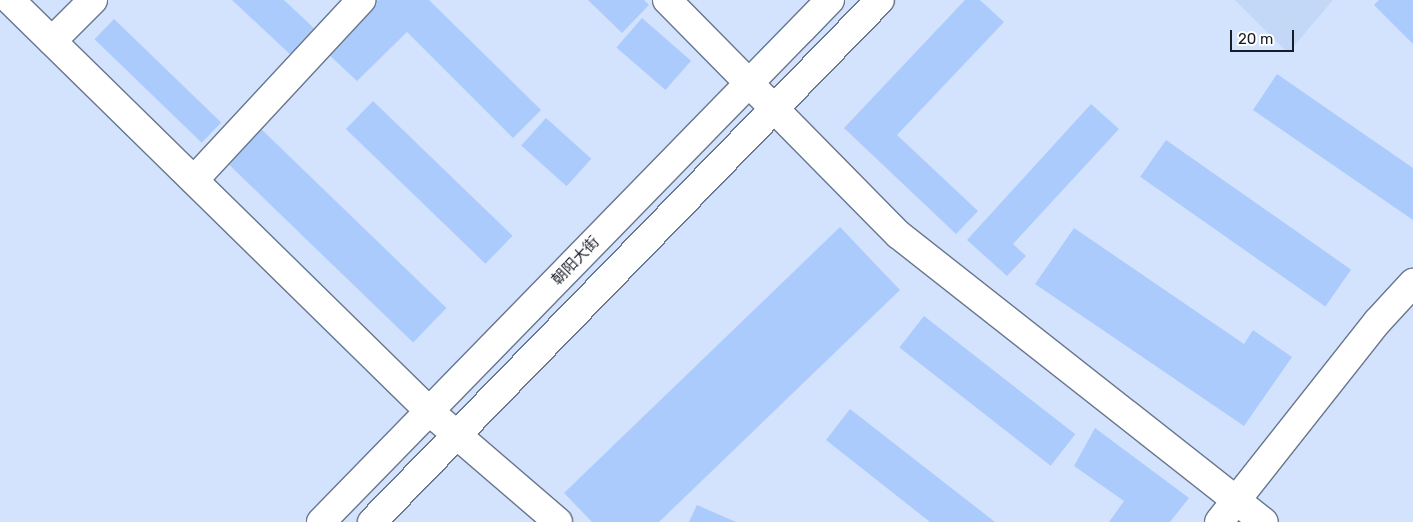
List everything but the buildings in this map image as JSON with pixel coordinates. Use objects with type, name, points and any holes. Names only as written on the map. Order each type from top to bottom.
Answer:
[{"type":"street","points":[[10,0],[430,411],[558,522]]},
{"type":"street","points":[[52,41],[93,0]]},
{"type":"street","points":[[194,180],[361,0]]},
{"type":"street","points":[[667,0],[899,235],[1264,522]]},
{"type":"street","name":"朝阳大街","points":[[321,522],[830,0]]},
{"type":"street","points":[[372,522],[880,0]]},
{"type":"street","points":[[1219,522],[1378,321],[1413,283]]},
{"type":"shaded area","points":[[1235,0],[1333,0],[1288,53]]}]
